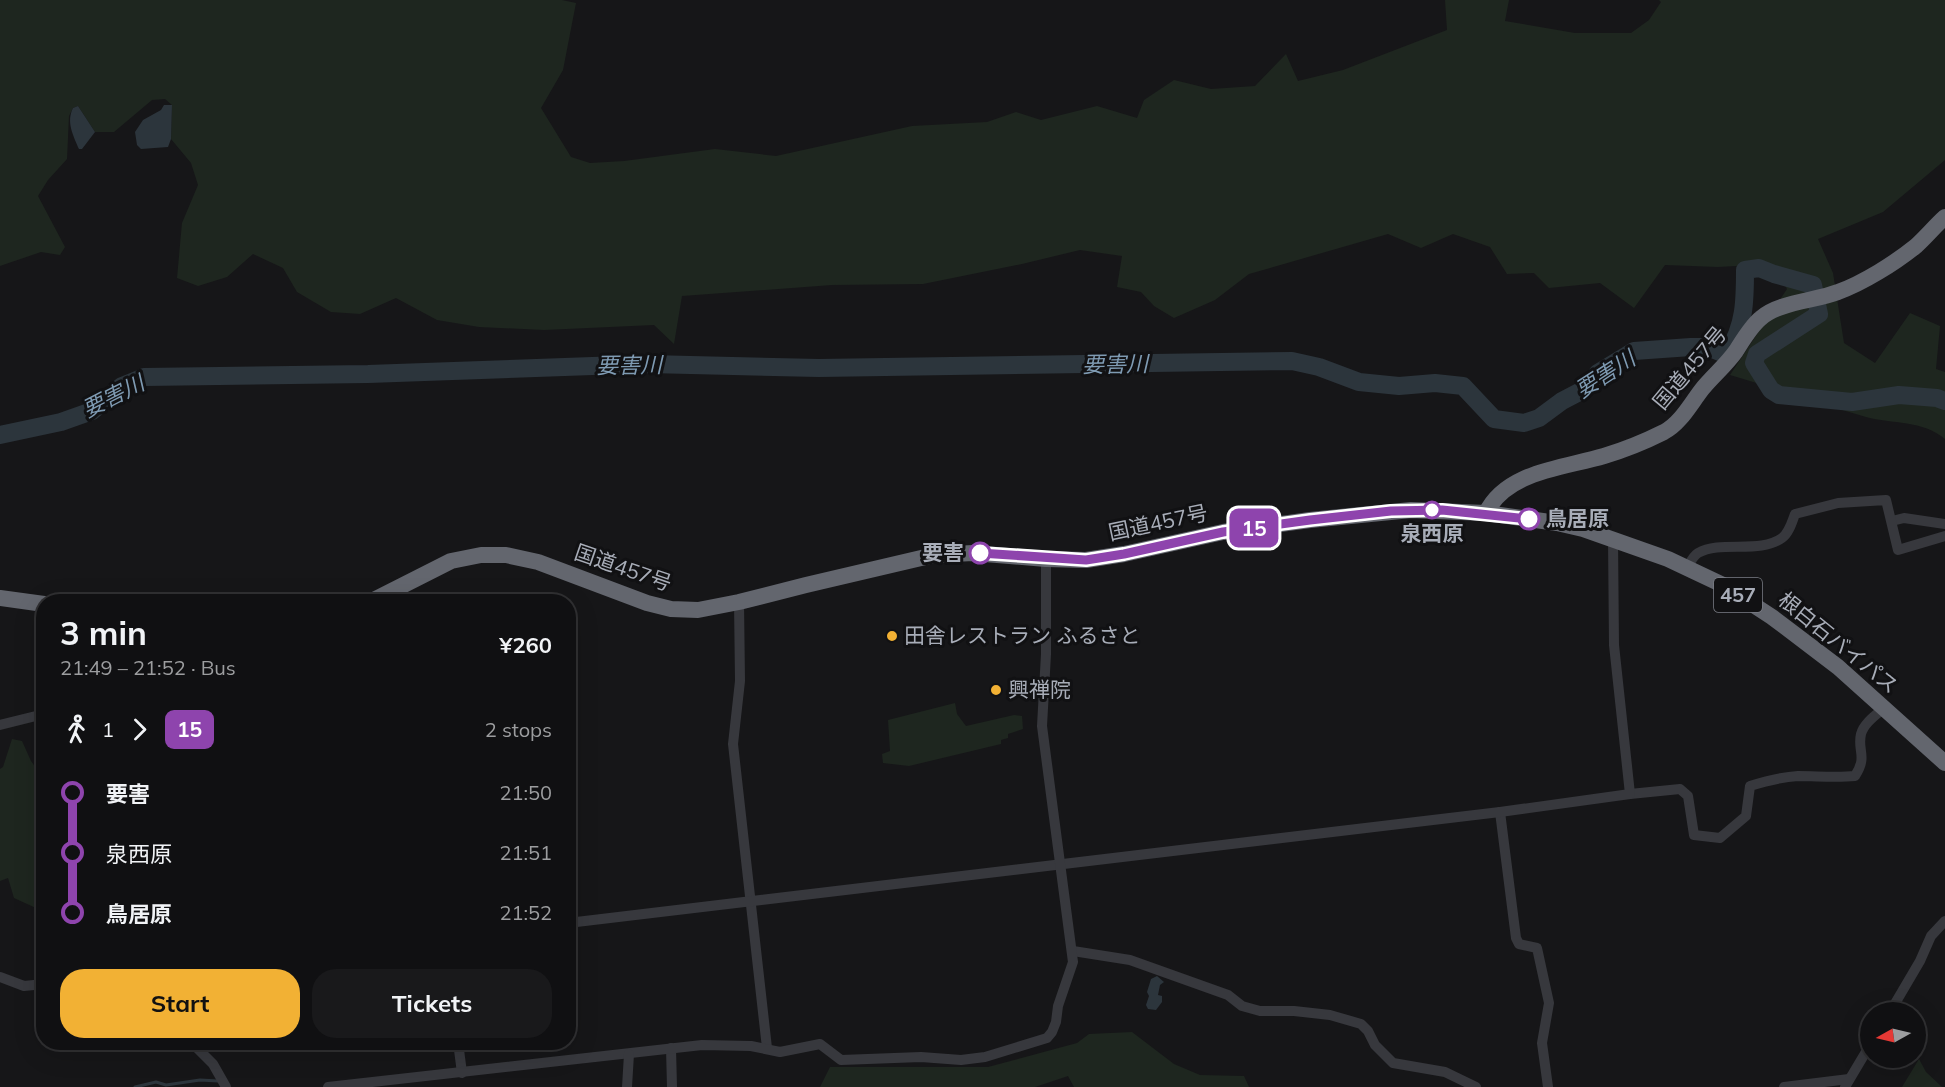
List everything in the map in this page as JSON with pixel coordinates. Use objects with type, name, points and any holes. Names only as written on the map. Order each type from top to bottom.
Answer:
[{"type":"highway","name":"国道457号","points":[[386,594],[450,561],[481,555],[506,555],[538,562],[647,603],[671,609],[698,610],[934,555],[973,553],[1086,560],[1223,532],[1310,520],[1410,510],[1486,513],[1491,502],[1504,490],[1527,477],[1607,455],[1665,431],[1677,422],[1706,385],[1723,368],[1758,320],[1770,311],[1841,291],[1892,264],[1917,245],[1945,217]]},
{"type":"highway","name":"根白石バイパス","points":[[1486,513],[1557,523],[1613,539],[1723,585],[1772,617],[1838,667],[1945,763]]},
{"type":"highway","points":[[0,597],[36,603]]},
{"type":"street","points":[[1687,568],[1696,554],[1708,550],[1767,544],[1781,539],[1787,533],[1795,514],[1838,504],[1886,500],[1898,550],[1945,536]]},
{"type":"street","points":[[1892,521],[1904,518],[1945,524]]},
{"type":"street","points":[[1613,539],[1614,645],[1630,794]]},
{"type":"street","points":[[328,1087],[671,1048],[721,1045],[767,1048],[780,1052],[820,1044],[841,1060],[921,1057],[961,1060],[985,1057],[1047,1038],[1056,1022],[1058,1006],[1073,962],[1073,951],[1042,726],[1046,654],[1046,559]]},
{"type":"street","points":[[739,602],[740,681],[733,744],[767,1048]]},
{"type":"street","points":[[576,922],[1680,789],[1688,796],[1695,835],[1720,837],[1746,816],[1750,786],[1773,779],[1798,776],[1834,779],[1855,776],[1862,765],[1861,734],[1866,724],[1884,708]]},
{"type":"street","points":[[0,725],[36,716]]},
{"type":"street","points":[[1500,812],[1516,938],[1519,944],[1538,948],[1549,1003],[1542,1043],[1548,1087]]},
{"type":"street","points":[[1896,1002],[1920,961],[1930,936],[1945,921]]},
{"type":"street","points":[[1073,951],[1130,960],[1228,995],[1242,1006],[1260,1011],[1321,1014],[1361,1024],[1368,1031],[1375,1046],[1393,1063],[1445,1072],[1476,1087]]},
{"type":"street","points":[[0,977],[24,986],[36,985]]},
{"type":"street","points":[[671,1048],[672,1087]]},
{"type":"street","points":[[199,1050],[213,1064],[226,1087]]},
{"type":"street","points":[[459,1050],[462,1072]]},
{"type":"street","points":[[627,1087],[629,1054]]},
{"type":"street","points":[[1784,1087],[1847,1083],[1860,1062]]},
{"type":"shaded area","points":[[0,0],[562,0],[576,3],[563,70],[541,108],[571,157],[590,163],[715,149],[776,156],[912,126],[987,122],[1016,112],[1041,120],[1097,106],[1137,118],[1144,100],[1174,80],[1211,89],[1255,86],[1286,54],[1298,81],[1343,70],[1447,30],[1445,0],[1509,0],[1505,21],[1575,33],[1631,33],[1649,20],[1661,2],[1659,0],[1945,0],[1945,160],[1883,212],[1818,239],[1833,273],[1844,343],[1875,363],[1910,313],[1940,326],[1936,369],[1945,372],[1945,439],[1917,426],[1866,417],[1730,375],[1787,289],[1772,264],[1718,267],[1665,265],[1634,308],[1600,283],[1549,288],[1534,273],[1507,274],[1490,247],[1453,234],[1421,248],[1388,234],[1249,274],[1215,300],[1174,318],[1154,306],[1141,292],[1117,287],[1122,256],[1080,250],[923,284],[832,285],[682,296],[674,344],[654,325],[544,330],[479,327],[437,320],[396,298],[360,314],[331,312],[297,292],[283,268],[253,254],[227,277],[198,286],[177,278],[182,223],[198,185],[191,163],[171,139],[172,105],[165,99],[152,100],[114,132],[95,132],[78,106],[73,108],[69,116],[67,159],[48,180],[38,196],[65,247],[60,255],[41,252],[0,266]]},
{"type":"shaded area","points":[[164,105],[172,105],[171,139],[168,147],[141,149],[137,145],[135,132],[143,120],[161,110]]},
{"type":"shaded area","points":[[78,106],[95,132],[82,149],[79,149],[70,123],[73,108]]},
{"type":"shaded area","points":[[955,703],[957,714],[966,726],[1014,715],[1022,716],[1023,729],[1008,734],[1008,738],[1001,740],[1001,744],[909,766],[883,763],[882,754],[890,751],[888,720]]},
{"type":"shaded area","points":[[12,739],[22,741],[36,768],[36,908],[14,898],[8,878],[0,881],[0,769],[3,767]]},
{"type":"shaded area","points":[[1157,976],[1164,982],[1160,985],[1158,995],[1162,996],[1162,1002],[1156,1010],[1148,1009],[1147,992],[1151,979]]},
{"type":"shaded area","points":[[1132,1032],[1174,1064],[1200,1075],[1244,1076],[1249,1087],[1074,1087],[1068,1076],[1035,1087],[820,1087],[830,1067],[988,1067],[1077,1043],[1089,1034]]},
{"type":"shaded area","points":[[1914,1068],[1924,1068],[1942,1087],[1902,1087]]},
{"type":"waterway","name":"要害川","points":[[0,435],[61,422],[92,411],[122,386],[144,377],[368,374],[649,364],[819,368],[1292,361],[1319,367],[1359,382],[1399,386],[1435,383],[1463,386],[1494,419],[1524,423],[1539,418],[1562,401],[1583,390],[1598,373],[1634,351],[1707,347],[1722,353],[1728,352],[1741,322],[1745,270],[1759,268],[1813,285],[1819,314],[1757,354],[1754,363],[1771,390],[1779,395],[1852,402],[1899,395],[1937,398],[1945,401]]},
{"type":"waterway","points":[[135,1087],[156,1082],[166,1085],[200,1080],[218,1081]]},
{"type":"bus line","name":"15","points":[[980,553],[1086,560],[1223,532],[1391,511],[1442,510],[1529,519]]},
{"type":"place","name":"泉西原","points":[[1432,510]]},
{"type":"place","name":"鳥居原","points":[[1529,519]]},
{"type":"place","name":"要害","points":[[980,553]]},
{"type":"place","name":"田舎レストラン ふるさと","points":[[892,636]]},
{"type":"place","name":"興禅院","points":[[996,690]]}]
